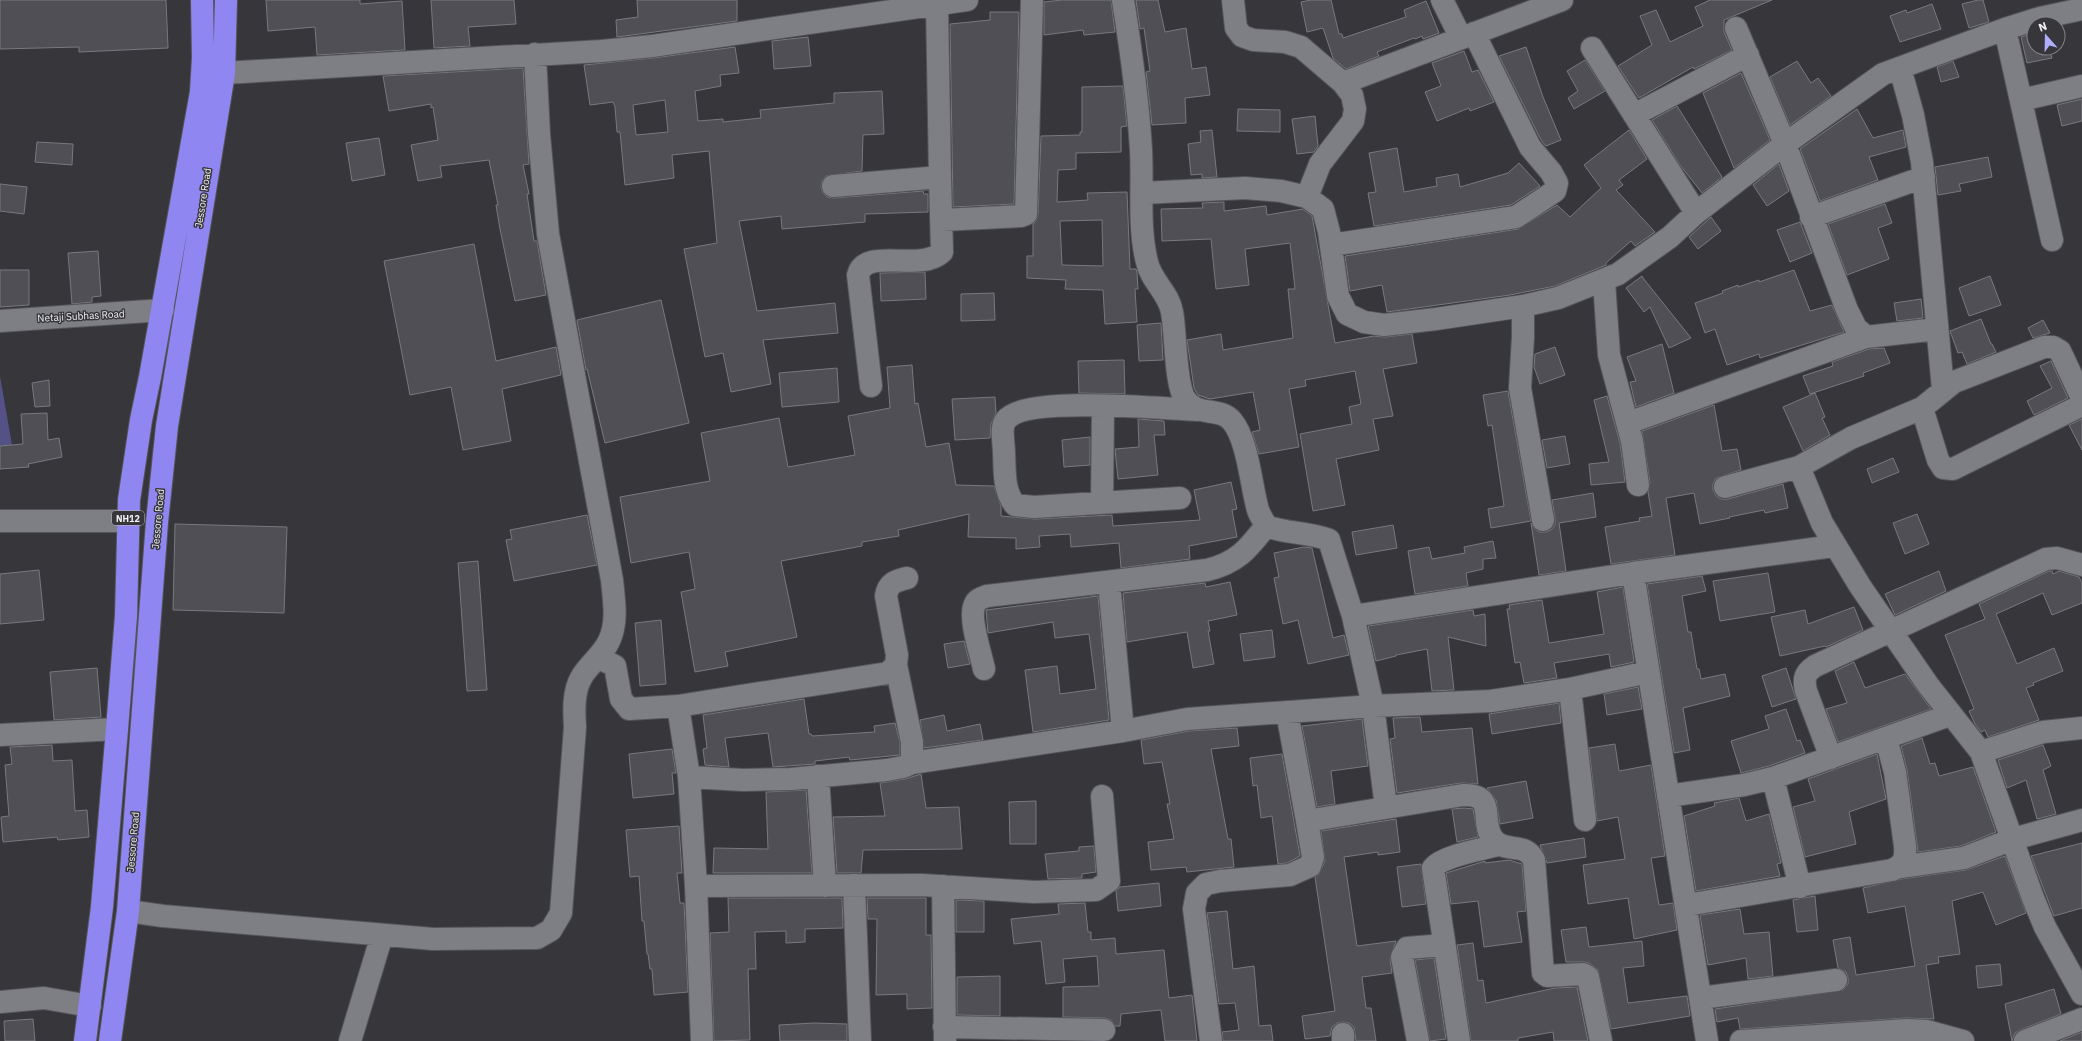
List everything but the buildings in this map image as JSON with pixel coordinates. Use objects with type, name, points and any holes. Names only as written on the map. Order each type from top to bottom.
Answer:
[{"type":"highway","name":"NH12","points":[[85,1041],[102,907],[126,616],[129,500],[141,420],[163,310],[201,92],[203,58],[202,0]]},
{"type":"highway","name":"Jessore Road","points":[[110,1041],[128,911],[157,522],[167,426],[224,73],[226,0]]},
{"type":"street","points":[[942,220],[1026,214],[1032,0]]},
{"type":"street","points":[[1123,0],[1135,90],[1144,241],[1147,262],[1155,282],[1167,296],[1172,310],[1179,382],[1185,398],[1198,410]]},
{"type":"street","points":[[1233,0],[1236,28],[1242,36],[1253,40],[1285,42],[1301,47],[1342,83],[1352,95],[1354,109],[1353,120],[1320,164],[1307,197]]},
{"type":"street","points":[[1331,245],[1516,217],[1555,191],[1557,183],[1551,172],[1530,147],[1468,36],[1442,0]]},
{"type":"street","points":[[1342,83],[1562,0]]},
{"type":"street","points":[[224,73],[602,51],[652,46],[950,2],[940,177],[942,252],[937,257],[926,260],[873,261],[864,263],[860,267],[858,275],[871,386]]},
{"type":"street","points":[[1142,193],[1245,188],[1281,191],[1307,197],[1323,209],[1331,245],[1338,296],[1347,314],[1364,322],[1384,325],[1436,320],[1522,306],[1558,298],[1618,274],[1670,237],[1696,213],[1785,144],[1883,74],[2005,28],[2082,8]]},
{"type":"street","points":[[1736,28],[1785,144],[1847,310],[1856,328],[1866,338]]},
{"type":"street","points":[[2005,28],[2052,240]]},
{"type":"street","points":[[1592,48],[1696,213]]},
{"type":"street","points":[[128,911],[163,916],[433,939],[537,938],[551,930],[561,913],[575,727],[574,702],[580,678],[599,658],[609,640],[615,619],[612,580],[548,234],[539,134],[535,54]]},
{"type":"street","points":[[1634,115],[1748,55]]},
{"type":"street","points":[[1900,68],[1913,115],[1924,177],[1937,329],[1944,389]]},
{"type":"street","points":[[2021,100],[2082,86]]},
{"type":"street","points":[[833,186],[940,177]]},
{"type":"street","points":[[1811,216],[1924,177]]},
{"type":"street","points":[[1604,280],[1609,355],[1628,423],[1636,461],[1638,485]]},
{"type":"street","points":[[1522,306],[1523,337],[1520,388],[1543,520]]},
{"type":"street","name":"Netaji Subhas Road","points":[[0,321],[163,310]]},
{"type":"street","points":[[1628,423],[1866,338],[1937,329]]},
{"type":"street","points":[[1725,487],[1799,467],[1851,438],[1922,408],[1954,382],[2044,347],[2054,347],[2060,351],[2082,398]]},
{"type":"street","points":[[1180,498],[1034,507],[1016,504],[1006,490],[1003,433],[1005,421],[1011,414],[1023,410],[1061,405],[1198,410],[1221,413],[1232,420],[1241,436],[1259,512],[1266,526],[1281,532],[1316,535],[1329,540],[1353,616],[1373,706],[1386,807]]},
{"type":"street","points":[[1922,408],[1938,460],[1944,468],[1952,470],[2082,405]]},
{"type":"street","points":[[1102,502],[1103,406]]},
{"type":"street","points":[[1799,467],[1822,523],[1834,546],[1890,632],[1950,715],[1981,752],[2033,898],[2045,927],[2082,994]]},
{"type":"street","points":[[0,521],[128,521]]},
{"type":"street","points":[[984,669],[972,614],[975,604],[979,599],[987,596],[1207,570],[1224,566],[1237,559],[1248,549],[1266,526]]},
{"type":"street","points":[[1353,616],[1633,573],[1834,546]]},
{"type":"street","points":[[1831,758],[1806,691],[1804,680],[1807,672],[1816,666],[2046,559],[2057,558],[2082,565]]},
{"type":"street","points":[[1633,573],[1668,796],[1687,905],[1707,1041]]},
{"type":"street","points":[[908,578],[894,581],[887,588],[886,596],[897,655],[896,665],[912,742],[912,763]]},
{"type":"street","points":[[1109,582],[1123,731]]},
{"type":"street","points":[[599,658],[615,666],[621,700],[630,709],[678,706],[875,676],[888,673],[896,665]]},
{"type":"street","points":[[689,777],[768,780],[887,770],[903,767],[912,763],[1123,731],[1187,719],[1373,706],[1490,701],[1570,689],[1648,672]]},
{"type":"street","points":[[1570,689],[1586,820]]},
{"type":"street","points":[[678,706],[689,777],[696,886],[702,1041]]},
{"type":"street","points":[[1211,1041],[1194,909],[1197,892],[1206,884],[1220,881],[1290,875],[1310,866],[1313,858],[1287,712]]},
{"type":"street","points":[[1668,796],[1744,785],[1773,778],[1950,715]]},
{"type":"street","points":[[1981,752],[2043,732],[2082,728]]},
{"type":"street","points":[[0,735],[116,729]]},
{"type":"street","points":[[1886,738],[1895,772],[1905,846],[1906,856],[1900,867]]},
{"type":"street","points":[[818,776],[825,886]]},
{"type":"street","points":[[1773,778],[1800,887]]},
{"type":"street","points":[[1307,821],[1386,807],[1475,795],[1480,798],[1484,804],[1492,837],[1498,845]]},
{"type":"street","points":[[696,886],[943,886],[1034,892],[1096,890],[1104,886],[1109,881],[1102,796]]},
{"type":"street","points":[[1687,905],[1800,887],[1892,870],[1900,867],[1964,858],[2013,840],[2082,820]]},
{"type":"street","points":[[1459,1041],[1433,868],[1436,864],[1445,860],[1498,845],[1525,850],[1530,853],[1534,860],[1543,973],[1547,976],[1583,974],[1588,977],[1601,1041]]},
{"type":"street","points":[[854,885],[860,1041]]},
{"type":"street","points":[[943,886],[944,1034],[1104,1030]]},
{"type":"street","points":[[350,1041],[382,935]]},
{"type":"street","points":[[1418,1041],[1403,967],[1403,952],[1407,948],[1444,944]]},
{"type":"street","points":[[1701,998],[1836,980]]},
{"type":"street","points":[[0,1002],[44,998],[90,1006]]},
{"type":"street","points":[[2025,1041],[2082,1019]]},
{"type":"street","points":[[1741,1041],[1863,1037],[1907,1030],[1927,1031],[1963,1041]]},
{"type":"shaded area","points":[[0,376],[12,445],[0,446]]}]
